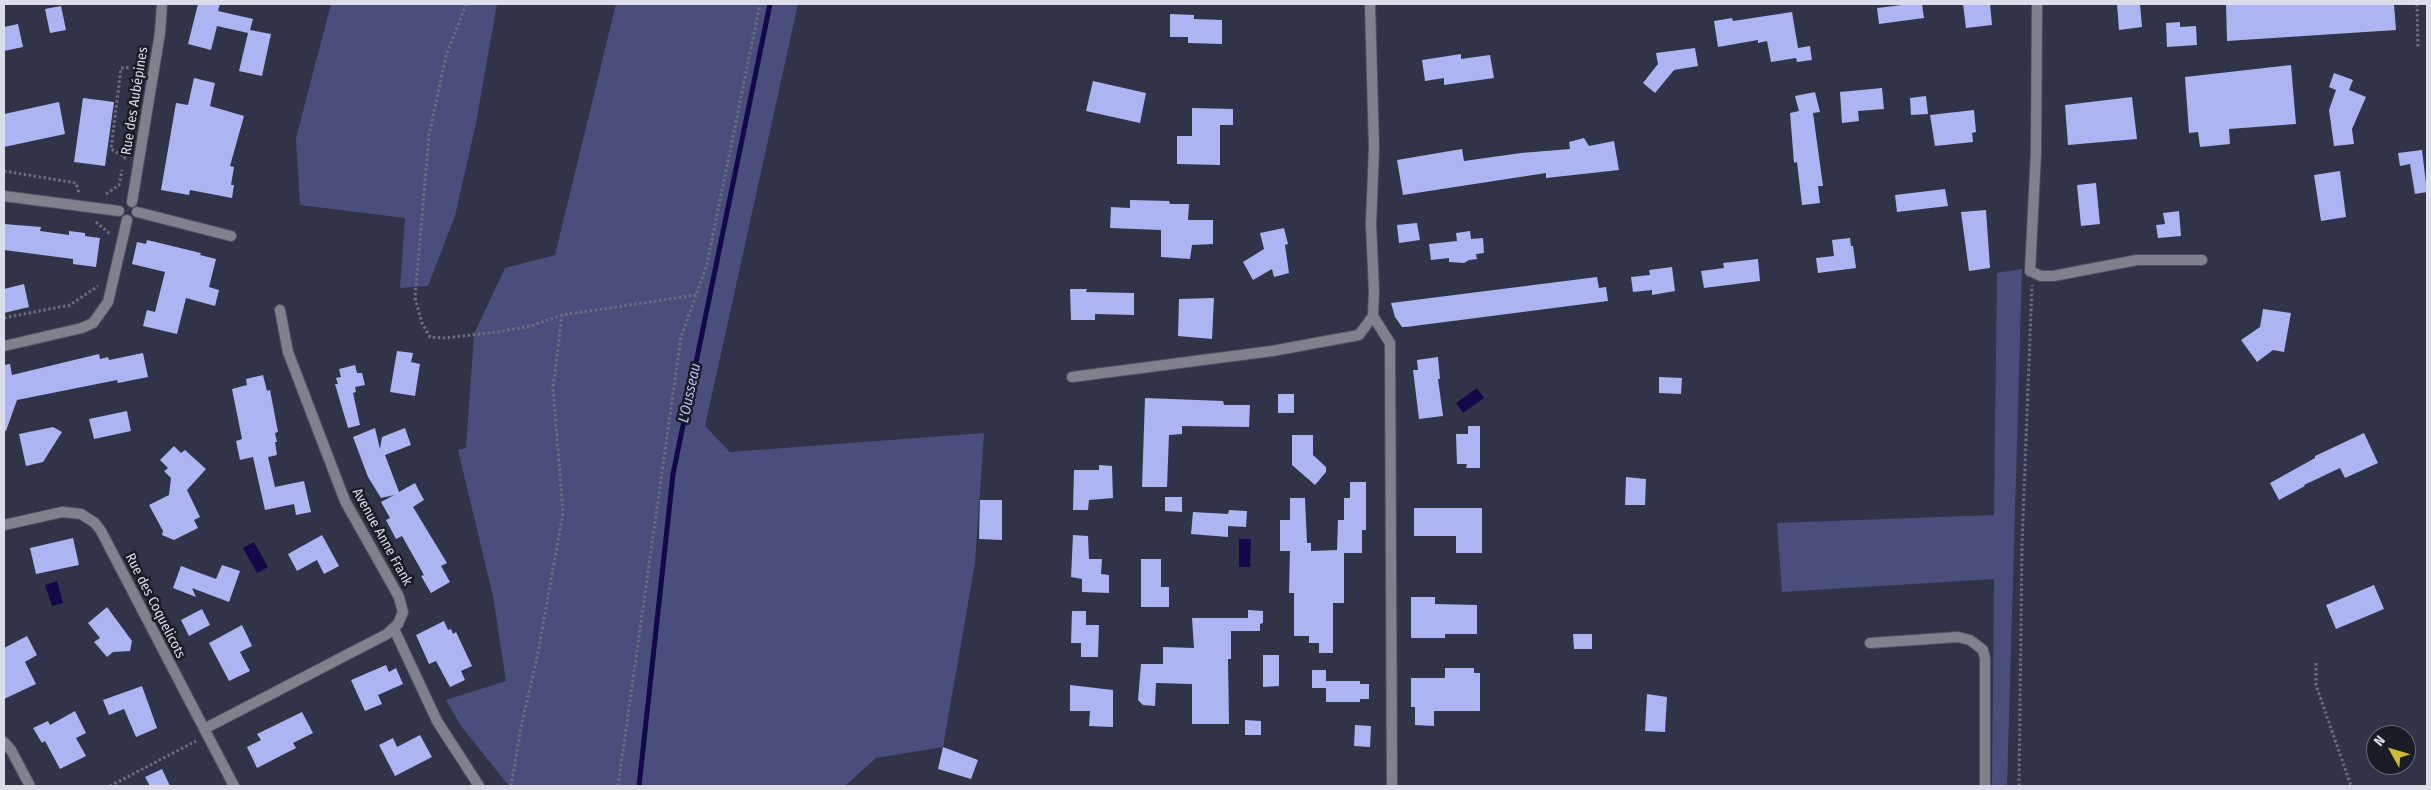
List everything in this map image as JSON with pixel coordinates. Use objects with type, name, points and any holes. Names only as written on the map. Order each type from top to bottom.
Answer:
[{"type":"street","name":"Rue des Aubépines","points":[[132,202],[162,4]]},
{"type":"street","points":[[1072,377],[1272,351],[1359,335],[1373,316],[1374,290],[1371,224],[1374,148],[1370,4]]},
{"type":"street","points":[[2038,4],[2036,153],[2030,272],[2041,276],[2053,276],[2138,260],[2202,260]]},
{"type":"street","points":[[4,196],[95,203],[118,211],[120,216],[127,220],[133,219],[137,212],[136,205],[132,202],[123,203],[118,211]]},
{"type":"street","points":[[137,212],[231,236]]},
{"type":"street","points":[[4,346],[82,328],[93,323],[108,302],[127,220]]},
{"type":"street","name":"Avenue Anne Frank","points":[[280,310],[288,352],[345,501],[402,606],[402,618],[394,629]]},
{"type":"street","points":[[1373,316],[1390,343],[1392,786]]},
{"type":"street","name":"Rue des Coquelicots","points":[[4,525],[62,512],[81,514],[95,523],[101,531],[234,786]]},
{"type":"street","points":[[204,730],[394,629],[437,721],[479,786]]},
{"type":"street","points":[[1870,643],[1958,637],[1970,640],[1983,650],[1985,659],[1985,786]]},
{"type":"street","points":[[4,742],[11,750],[30,786]]},
{"type":"path","points":[[466,4],[446,56],[429,136],[415,298],[422,323],[430,336],[445,338],[532,326],[562,315],[696,295]]},
{"type":"path","points":[[618,786],[681,337],[706,264],[760,4]]},
{"type":"path","points":[[2417,4],[2418,47]]},
{"type":"path","points":[[108,242],[110,234],[91,217],[97,193],[108,194],[119,184],[125,157],[111,150],[121,68],[154,66]]},
{"type":"path","points":[[4,171],[76,183],[79,195],[95,203]]},
{"type":"path","points":[[4,318],[70,305],[99,285]]},
{"type":"path","points":[[2019,786],[2023,526],[2033,297]]},
{"type":"path","points":[[511,786],[521,727],[537,658],[563,513],[553,389],[562,315]]},
{"type":"path","points":[[2316,663],[2316,685],[2351,786]]},
{"type":"path","points":[[110,786],[196,740],[204,730]]},
{"type":"shaded area","points":[[331,4],[497,4],[476,123],[455,216],[428,286],[400,288],[405,218],[300,205],[296,138]]},
{"type":"shaded area","points":[[616,4],[798,4],[705,426],[730,452],[984,433],[975,563],[943,747],[876,758],[845,786],[509,786],[461,726],[446,700],[506,681],[493,596],[458,450],[466,448],[474,334],[505,268],[555,255]]},
{"type":"shaded area","points":[[2022,269],[2007,786],[1992,786],[1994,579],[1782,592],[1777,523],[1994,515],[1997,273]]},
{"type":"shaded area","points":[[1477,388],[1484,398],[1463,413],[1456,403]]},
{"type":"shaded area","points":[[1239,539],[1251,539],[1250,567],[1239,567]]},
{"type":"shaded area","points":[[254,542],[268,567],[257,573],[243,548]]},
{"type":"shaded area","points":[[57,581],[63,603],[52,606],[45,585]]},
{"type":"building","points":[[198,4],[220,4],[218,11],[253,19],[250,30],[271,34],[262,76],[239,71],[248,33],[217,26],[211,50],[188,44]]},
{"type":"building","points":[[1922,4],[1924,18],[1879,24],[1877,8]]},
{"type":"building","points":[[1963,4],[1990,4],[1992,25],[1966,28]]},
{"type":"building","points":[[2117,4],[2140,4],[2142,27],[2119,30]]},
{"type":"building","points":[[2226,4],[2394,4],[2396,30],[2227,41]]},
{"type":"building","points":[[61,6],[66,30],[50,33],[45,9]]},
{"type":"building","points":[[1792,12],[1798,48],[1810,46],[1812,60],[1797,62],[1796,58],[1771,62],[1767,41],[1758,43],[1758,40],[1718,47],[1714,21],[1732,18],[1733,21]]},
{"type":"building","points":[[1170,14],[1194,15],[1194,19],[1222,20],[1222,44],[1188,43],[1188,37],[1170,37]]},
{"type":"building","points":[[2180,22],[2180,27],[2196,26],[2197,45],[2167,47],[2166,23]]},
{"type":"building","points":[[18,24],[23,47],[4,51],[4,27]]},
{"type":"building","points":[[1695,48],[1698,66],[1674,70],[1655,93],[1643,83],[1658,64],[1656,53]]},
{"type":"building","points":[[1461,54],[1461,59],[1490,55],[1494,78],[1444,85],[1444,78],[1425,81],[1422,60]]},
{"type":"building","points":[[2291,65],[2296,124],[2229,129],[2230,144],[2200,147],[2198,132],[2189,133],[2185,77]]},
{"type":"building","points":[[2334,73],[2353,80],[2349,90],[2366,97],[2352,129],[2354,144],[2334,146],[2329,110],[2336,90],[2329,87]]},
{"type":"building","points":[[194,78],[215,83],[210,106],[244,116],[230,166],[234,167],[231,185],[234,185],[232,198],[190,190],[189,195],[161,190],[176,103],[188,105]]},
{"type":"building","points":[[1093,81],[1146,93],[1140,123],[1086,111]]},
{"type":"building","points":[[1882,88],[1884,109],[1858,111],[1859,121],[1842,123],[1840,92]]},
{"type":"building","points":[[1815,92],[1820,112],[1813,113],[1823,186],[1818,186],[1820,203],[1802,205],[1797,162],[1794,163],[1790,113],[1799,111],[1795,96]]},
{"type":"building","points":[[1926,96],[1928,114],[1911,115],[1910,98]]},
{"type":"building","points":[[2132,97],[2137,139],[2068,145],[2065,105]]},
{"type":"building","points":[[83,98],[114,102],[105,166],[74,162]]},
{"type":"building","points":[[59,102],[65,134],[4,147],[4,114]]},
{"type":"building","points":[[1192,108],[1233,109],[1233,125],[1220,125],[1220,165],[1177,164],[1177,136],[1192,136]]},
{"type":"building","points":[[1974,110],[1976,132],[1972,133],[1973,142],[1935,146],[1930,115]]},
{"type":"building","points":[[1584,138],[1589,146],[1614,141],[1619,170],[1546,178],[1546,173],[1403,195],[1397,160],[1462,149],[1464,161],[1521,153],[1570,149],[1569,142]]},
{"type":"building","points":[[2422,150],[2427,192],[2415,194],[2410,164],[2400,166],[2398,153]]},
{"type":"building","points":[[2340,171],[2346,217],[2321,221],[2314,175]]},
{"type":"building","points":[[2096,183],[2100,224],[2081,226],[2077,185]]},
{"type":"building","points":[[1945,189],[1948,206],[1897,212],[1895,195]]},
{"type":"building","points":[[1130,200],[1169,201],[1170,204],[1189,204],[1188,220],[1213,220],[1213,244],[1192,245],[1190,259],[1161,257],[1161,230],[1110,228],[1111,207],[1130,208]]},
{"type":"building","points":[[1986,210],[1990,268],[1969,271],[1961,212]]},
{"type":"building","points":[[2179,211],[2181,236],[2158,238],[2156,225],[2165,224],[2163,213]]},
{"type":"building","points":[[1417,223],[1420,240],[1399,243],[1397,225]]},
{"type":"building","points":[[4,224],[41,227],[40,231],[69,235],[69,231],[85,233],[85,236],[100,238],[96,267],[73,264],[73,259],[4,250]]},
{"type":"building","points":[[1284,228],[1288,244],[1285,245],[1289,273],[1274,277],[1272,269],[1253,280],[1243,262],[1264,249],[1260,233]]},
{"type":"building","points":[[1470,231],[1471,239],[1483,238],[1484,253],[1476,254],[1477,259],[1464,263],[1449,262],[1449,258],[1431,260],[1429,244],[1457,241],[1456,233]]},
{"type":"building","points":[[1850,238],[1856,268],[1818,273],[1816,258],[1834,256],[1832,240]]},
{"type":"building","points":[[147,240],[201,253],[200,255],[216,259],[209,287],[219,290],[215,306],[186,298],[177,334],[143,326],[147,310],[155,312],[165,272],[132,264],[137,242],[146,244]]},
{"type":"building","points":[[1758,259],[1760,281],[1704,288],[1701,271],[1724,268],[1723,263]]},
{"type":"building","points":[[1672,267],[1675,291],[1652,295],[1652,290],[1633,292],[1631,277],[1650,275],[1649,270]]},
{"type":"building","points":[[1597,277],[1599,288],[1606,287],[1608,301],[1406,327],[1402,327],[1395,317],[1391,303]]},
{"type":"building","points":[[24,284],[29,307],[4,313],[4,289]]},
{"type":"building","points":[[1070,289],[1087,289],[1086,292],[1134,293],[1134,315],[1095,314],[1095,320],[1071,320]]},
{"type":"building","points":[[1214,298],[1212,339],[1178,336],[1179,299]]},
{"type":"building","points":[[2263,309],[2291,313],[2284,352],[2273,350],[2257,362],[2241,340],[2260,327]]},
{"type":"building","points":[[397,351],[413,353],[411,362],[420,364],[415,396],[390,392]]},
{"type":"building","points":[[143,353],[148,377],[118,383],[117,380],[17,400],[6,431],[4,430],[4,365],[10,364],[12,375],[99,354],[100,359],[108,357],[109,360]]},
{"type":"building","points":[[1438,357],[1440,379],[1438,379],[1443,416],[1419,419],[1413,370],[1418,370],[1417,360]]},
{"type":"building","points":[[355,365],[357,373],[362,373],[365,385],[355,387],[356,392],[353,393],[360,425],[348,428],[335,384],[338,384],[336,378],[341,377],[339,369]]},
{"type":"building","points":[[263,375],[267,391],[270,390],[278,432],[275,433],[277,455],[268,457],[275,487],[304,481],[311,512],[296,515],[294,504],[265,510],[253,457],[240,460],[236,441],[242,439],[232,389],[247,385],[246,379]]},
{"type":"building","points":[[1659,377],[1682,378],[1681,394],[1659,393]]},
{"type":"building","points":[[1278,394],[1294,394],[1294,413],[1278,413]]},
{"type":"building","points":[[1145,398],[1223,401],[1224,405],[1250,405],[1249,427],[1182,426],[1182,434],[1169,435],[1167,487],[1142,487]]},
{"type":"building","points":[[127,411],[131,431],[94,439],[89,419]]},
{"type":"building","points":[[1468,426],[1480,426],[1480,468],[1466,468],[1467,464],[1457,464],[1456,434],[1468,434]]},
{"type":"building","points":[[53,427],[62,432],[43,462],[26,466],[19,434]]},
{"type":"building","points":[[375,428],[380,449],[382,437],[405,428],[411,445],[385,455],[399,492],[415,483],[424,500],[413,507],[447,563],[441,566],[450,582],[431,593],[421,576],[424,575],[402,536],[396,539],[386,520],[390,518],[381,502],[394,495],[381,498],[368,477],[353,437]]},
{"type":"building","points":[[2364,433],[2378,463],[2345,478],[2340,468],[2304,485],[2279,500],[2270,483],[2315,458],[2315,456]]},
{"type":"building","points":[[1292,435],[1313,435],[1313,455],[1326,467],[1326,472],[1315,485],[1292,465]]},
{"type":"building","points":[[174,446],[181,453],[185,450],[206,469],[187,490],[200,517],[194,520],[198,528],[174,540],[162,535],[163,531],[149,505],[169,495],[171,478],[164,471],[168,468],[160,460]]},
{"type":"building","points":[[1099,465],[1112,466],[1113,498],[1089,500],[1088,510],[1073,510],[1074,470],[1099,470]]},
{"type":"building","points":[[1626,477],[1646,479],[1645,505],[1625,505]]},
{"type":"building","points":[[1350,482],[1366,482],[1366,530],[1362,530],[1362,553],[1344,553],[1344,603],[1333,603],[1333,653],[1319,653],[1319,643],[1309,643],[1309,636],[1294,636],[1294,593],[1289,593],[1290,551],[1280,551],[1280,520],[1290,520],[1290,498],[1305,498],[1307,543],[1311,543],[1311,551],[1337,550],[1338,520],[1344,520],[1344,498],[1350,498]]},
{"type":"building","points":[[1165,497],[1182,497],[1182,512],[1165,511]]},
{"type":"building","points":[[980,500],[1002,500],[1002,540],[979,539]]},
{"type":"building","points":[[1414,508],[1482,508],[1482,553],[1456,553],[1456,536],[1414,536]]},
{"type":"building","points":[[1229,510],[1247,511],[1246,527],[1228,526],[1228,537],[1191,534],[1193,512],[1228,514]]},
{"type":"building","points":[[322,535],[339,566],[324,574],[317,560],[297,571],[288,554]]},
{"type":"building","points":[[1073,535],[1088,536],[1089,559],[1102,559],[1101,574],[1109,575],[1109,593],[1082,592],[1082,579],[1071,577]]},
{"type":"building","points":[[73,538],[79,565],[36,574],[30,548]]},
{"type":"building","points":[[1141,559],[1161,559],[1161,587],[1169,587],[1169,607],[1141,607]]},
{"type":"building","points":[[222,565],[240,571],[229,602],[192,588],[196,597],[173,588],[181,566],[216,579]]},
{"type":"building","points":[[2374,585],[2384,609],[2336,629],[2326,605]]},
{"type":"building","points":[[1411,597],[1435,597],[1435,604],[1477,605],[1477,634],[1445,634],[1445,638],[1411,638]]},
{"type":"building","points":[[107,607],[132,641],[130,651],[113,652],[107,657],[94,642],[100,638],[88,623]]},
{"type":"building","points":[[202,609],[210,625],[189,636],[181,620]]},
{"type":"building","points":[[1248,610],[1263,611],[1263,623],[1260,624],[1260,631],[1231,631],[1231,659],[1228,659],[1229,724],[1192,724],[1192,684],[1156,683],[1155,706],[1143,705],[1138,700],[1141,664],[1163,664],[1163,647],[1194,648],[1192,618],[1248,618]]},
{"type":"building","points":[[1072,611],[1086,611],[1086,625],[1099,625],[1098,657],[1081,657],[1081,643],[1071,643]]},
{"type":"building","points":[[444,621],[448,630],[451,629],[453,634],[456,632],[472,666],[461,671],[465,680],[450,687],[436,661],[429,664],[416,635]]},
{"type":"building","points":[[242,625],[252,646],[240,652],[250,671],[229,681],[209,643]]},
{"type":"building","points":[[1573,634],[1592,634],[1592,649],[1574,649]]},
{"type":"building","points":[[27,636],[37,655],[25,662],[36,684],[4,699],[4,648]]},
{"type":"building","points":[[1263,655],[1279,655],[1279,686],[1263,687]]},
{"type":"building","points":[[386,665],[389,672],[396,668],[403,684],[378,695],[382,704],[365,711],[351,680]]},
{"type":"building","points":[[1445,668],[1474,668],[1474,673],[1480,673],[1480,711],[1434,711],[1434,726],[1415,725],[1415,707],[1411,707],[1411,678],[1445,678]]},
{"type":"building","points":[[1312,670],[1326,670],[1326,688],[1312,688]]},
{"type":"building","points":[[1326,681],[1360,681],[1360,684],[1369,684],[1369,699],[1360,699],[1360,702],[1326,702]]},
{"type":"building","points":[[1070,685],[1113,690],[1113,727],[1089,726],[1090,711],[1070,711]]},
{"type":"building","points":[[142,686],[157,728],[136,737],[124,709],[109,715],[103,700]]},
{"type":"building","points":[[1647,694],[1667,697],[1665,732],[1645,731]]},
{"type":"building","points":[[75,711],[86,733],[76,738],[86,756],[60,769],[45,741],[42,743],[33,728],[48,721],[50,725]]},
{"type":"building","points":[[302,712],[313,733],[293,743],[296,748],[257,768],[247,747],[261,740],[257,734]]},
{"type":"building","points":[[1245,720],[1261,721],[1261,735],[1245,735]]},
{"type":"building","points":[[1355,725],[1371,726],[1370,747],[1354,746]]},
{"type":"building","points":[[420,735],[432,757],[395,776],[379,745],[393,738],[397,747]]},
{"type":"building","points":[[943,747],[978,760],[971,779],[938,769]]},
{"type":"building","points":[[162,769],[170,786],[150,786],[145,777]]},
{"type":"waterway","name":"L'Ousseau","points":[[639,786],[673,474],[770,4]]}]
